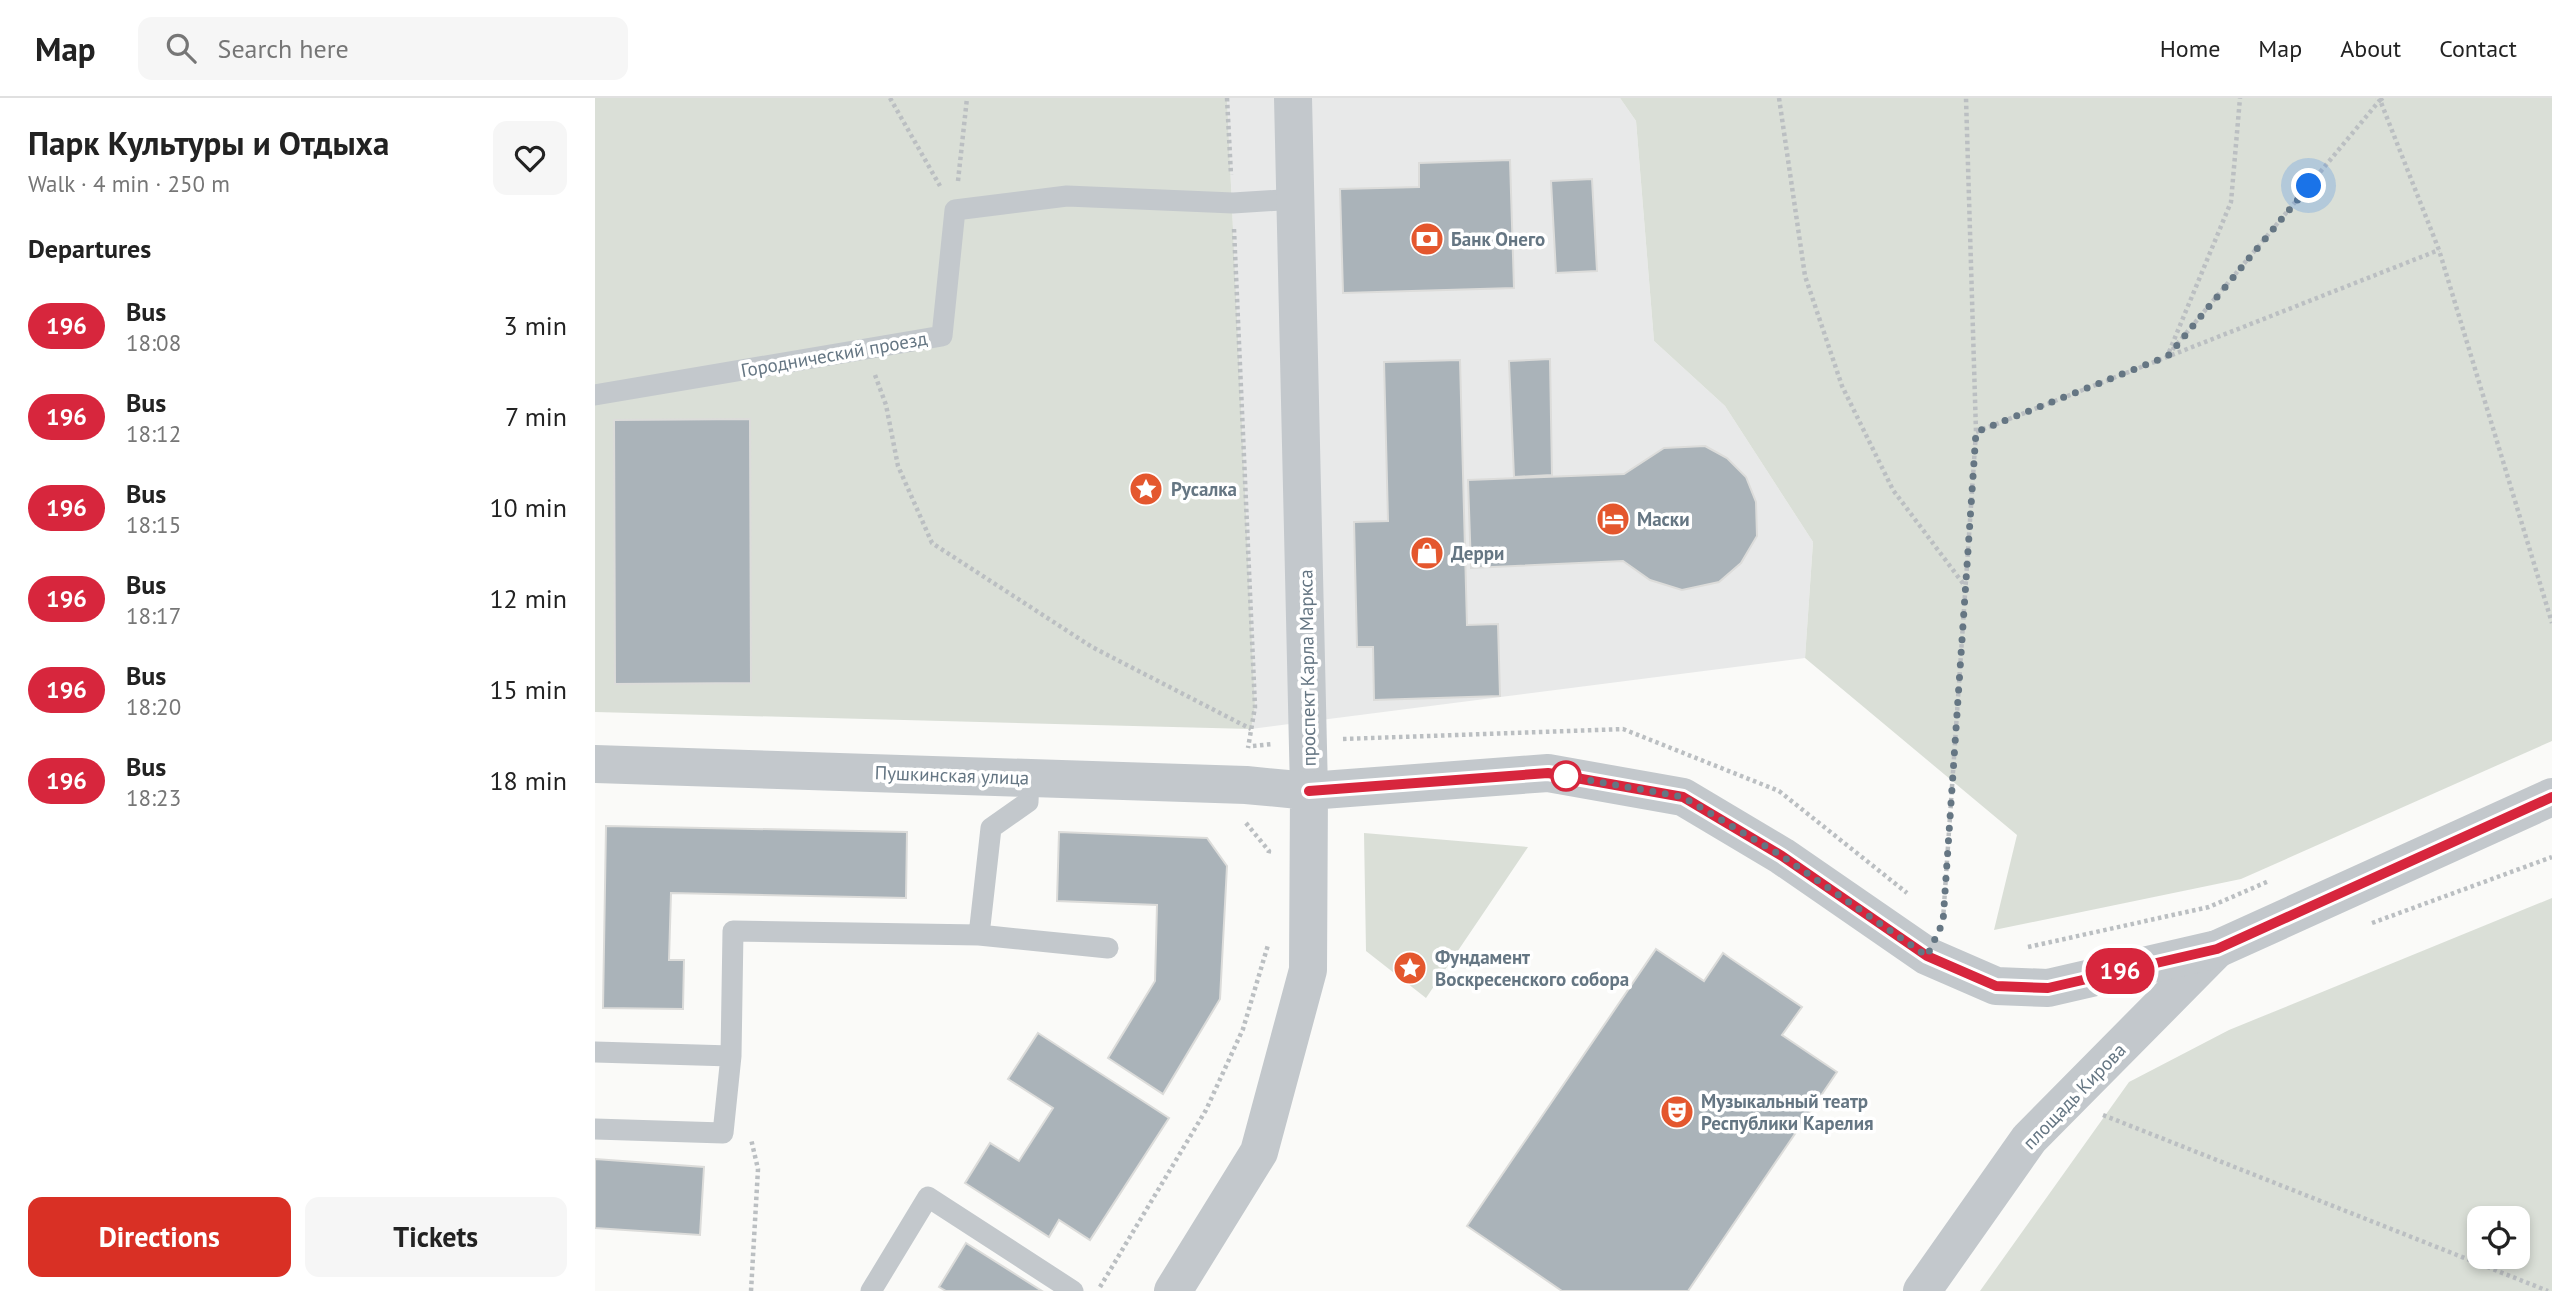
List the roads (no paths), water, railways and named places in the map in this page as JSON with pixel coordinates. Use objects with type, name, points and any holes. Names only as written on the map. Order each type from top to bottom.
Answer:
[{"type":"street","name":"проспект Карла Маркса","points":[[1173,1291],[1259,1152],[1308,970],[1309,791],[1293,98]]},
{"type":"street","name":"Пушкинская улица","points":[[595,764],[1246,785],[1309,791],[1548,773],[1683,797],[1782,856],[1927,956],[1996,986],[2048,988],[2217,949]]},
{"type":"street","points":[[2217,949],[2552,797]]},
{"type":"street","name":"площадь Кирова","points":[[1922,1291],[2029,1139],[2217,949]]},
{"type":"lane","name":"Городнический проезд","points":[[595,395],[942,336],[955,210],[1067,196],[1233,203],[1296,199]]},
{"type":"lane","points":[[979,935],[991,828],[1028,802],[1029,777]]},
{"type":"lane","points":[[595,1129],[723,1133],[731,1056],[733,931],[979,935],[1108,948]]},
{"type":"lane","points":[[595,1052],[731,1056]]},
{"type":"lane","points":[[871,1291],[928,1197],[1073,1291]]},
{"type":"place","name":"Банк Онего","points":[[1427,239]]},
{"type":"place","name":"Русалка","points":[[1146,489]]},
{"type":"place","name":"Маски","points":[[1613,519]]},
{"type":"place","name":"Дерри","points":[[1427,553]]},
{"type":"place","name":"Фундамент Воскресенского собора","points":[[1410,968]]},
{"type":"place","name":"Музыкальный театр Республики Карелия","points":[[1677,1112]]}]
